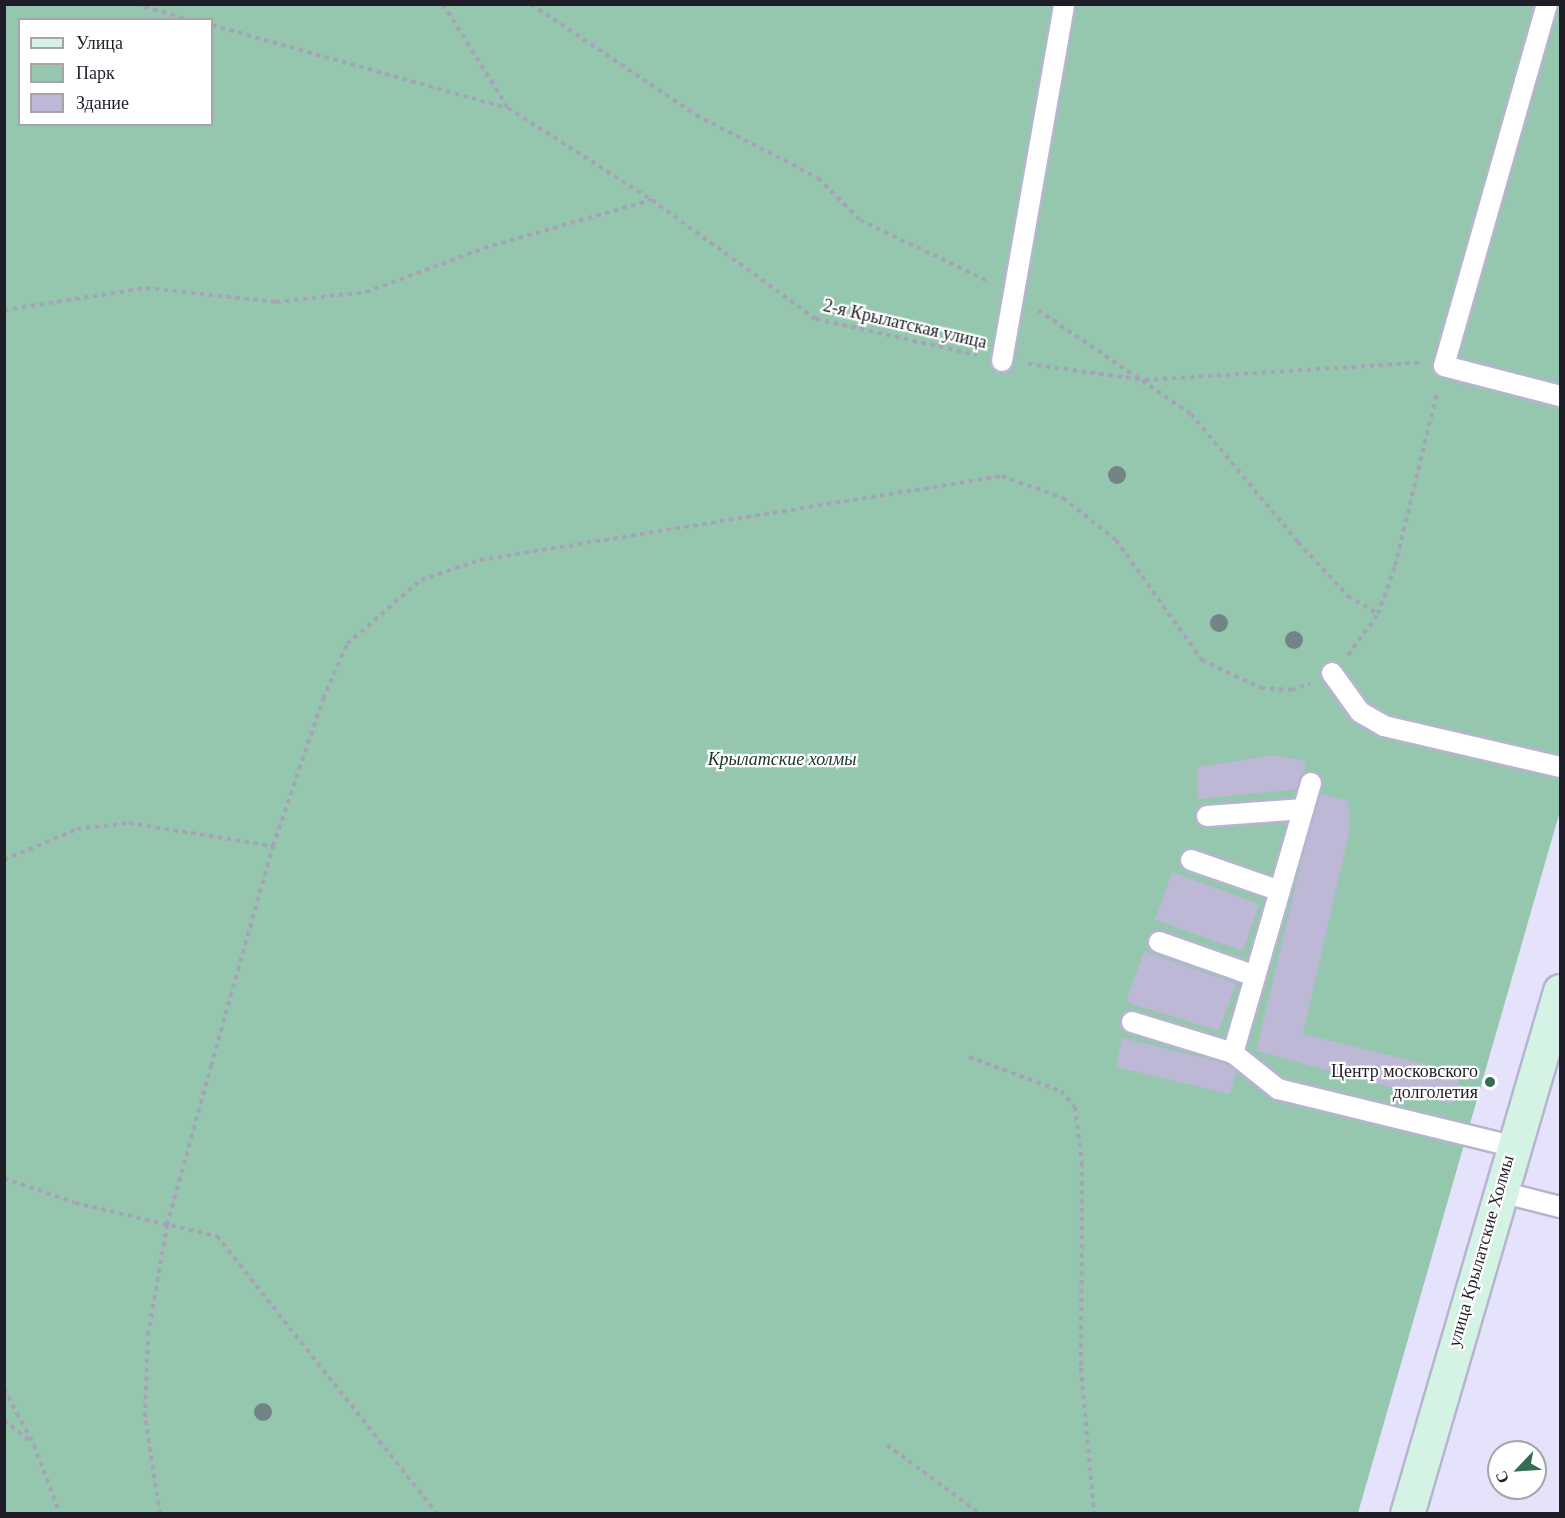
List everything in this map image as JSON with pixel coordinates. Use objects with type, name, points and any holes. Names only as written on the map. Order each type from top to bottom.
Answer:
[{"type":"street","name":"улица Крылатские Холмы","points":[[1407,1514],[1497,1191],[1560,991]]},
{"type":"lane","points":[[1002,361],[1064,4]]},
{"type":"lane","points":[[1547,4],[1444,366],[1560,396]]},
{"type":"lane","points":[[1332,673],[1360,712],[1384,726],[1560,767]]},
{"type":"lane","points":[[1233,1053],[1311,783]]},
{"type":"lane","points":[[1207,816],[1304,808]]},
{"type":"lane","points":[[1191,860],[1280,891]]},
{"type":"lane","points":[[1159,942],[1255,976]]},
{"type":"lane","points":[[1132,1022],[1233,1053],[1278,1089],[1511,1146]]},
{"type":"lane","points":[[1497,1191],[1560,1207]]},
{"type":"path","points":[[136,4],[183,18]]},
{"type":"path","name":"2-я Крылатская улица","points":[[444,4],[508,108],[652,200],[816,319],[1002,361],[1145,380],[1412,362],[1444,366]]},
{"type":"path","points":[[531,4],[696,115],[818,178],[860,220],[1013,294],[1145,380],[1191,414],[1305,549],[1348,596],[1378,614]]},
{"type":"path","points":[[213,25],[508,108]]},
{"type":"path","points":[[4,310],[146,288],[276,302],[366,292],[484,248],[652,200]]},
{"type":"path","points":[[160,1514],[145,1417],[148,1335],[167,1225],[273,846],[347,644],[421,580],[480,560],[971,478],[1002,476],[1034,484],[1090,518],[1116,540],[1202,660],[1227,676],[1261,688],[1291,690],[1332,673],[1378,614],[1444,366]]},
{"type":"path","points":[[4,860],[77,829],[129,823],[273,846]]},
{"type":"path","points":[[969,1057],[1060,1091],[1075,1107],[1082,1162],[1081,1368],[1094,1514]]},
{"type":"path","points":[[4,1178],[75,1203],[217,1236],[437,1514]]},
{"type":"path","points":[[4,1389],[34,1445],[60,1514]]},
{"type":"path","points":[[4,1420],[34,1445]]},
{"type":"path","points":[[887,1445],[981,1514]]},
{"type":"green space","name":"Крылатские холмы","points":[[5,5],[1560,5],[1560,811],[1358,1513],[5,1514]]},
{"type":"building","points":[[1273,755],[1306,761],[1300,789],[1198,799],[1198,767]]},
{"type":"building","points":[[1318,793],[1348,801],[1350,829],[1303,1034],[1462,1073],[1452,1104],[1256,1051]]},
{"type":"building","points":[[1172,872],[1259,904],[1243,951],[1155,920]]},
{"type":"building","points":[[1144,951],[1236,984],[1219,1031],[1126,1002]]},
{"type":"building","points":[[1122,1038],[1237,1066],[1230,1094],[1116,1067]]},
{"type":"place","name":"Центр московского долголетия","points":[[1490,1082]]}]
